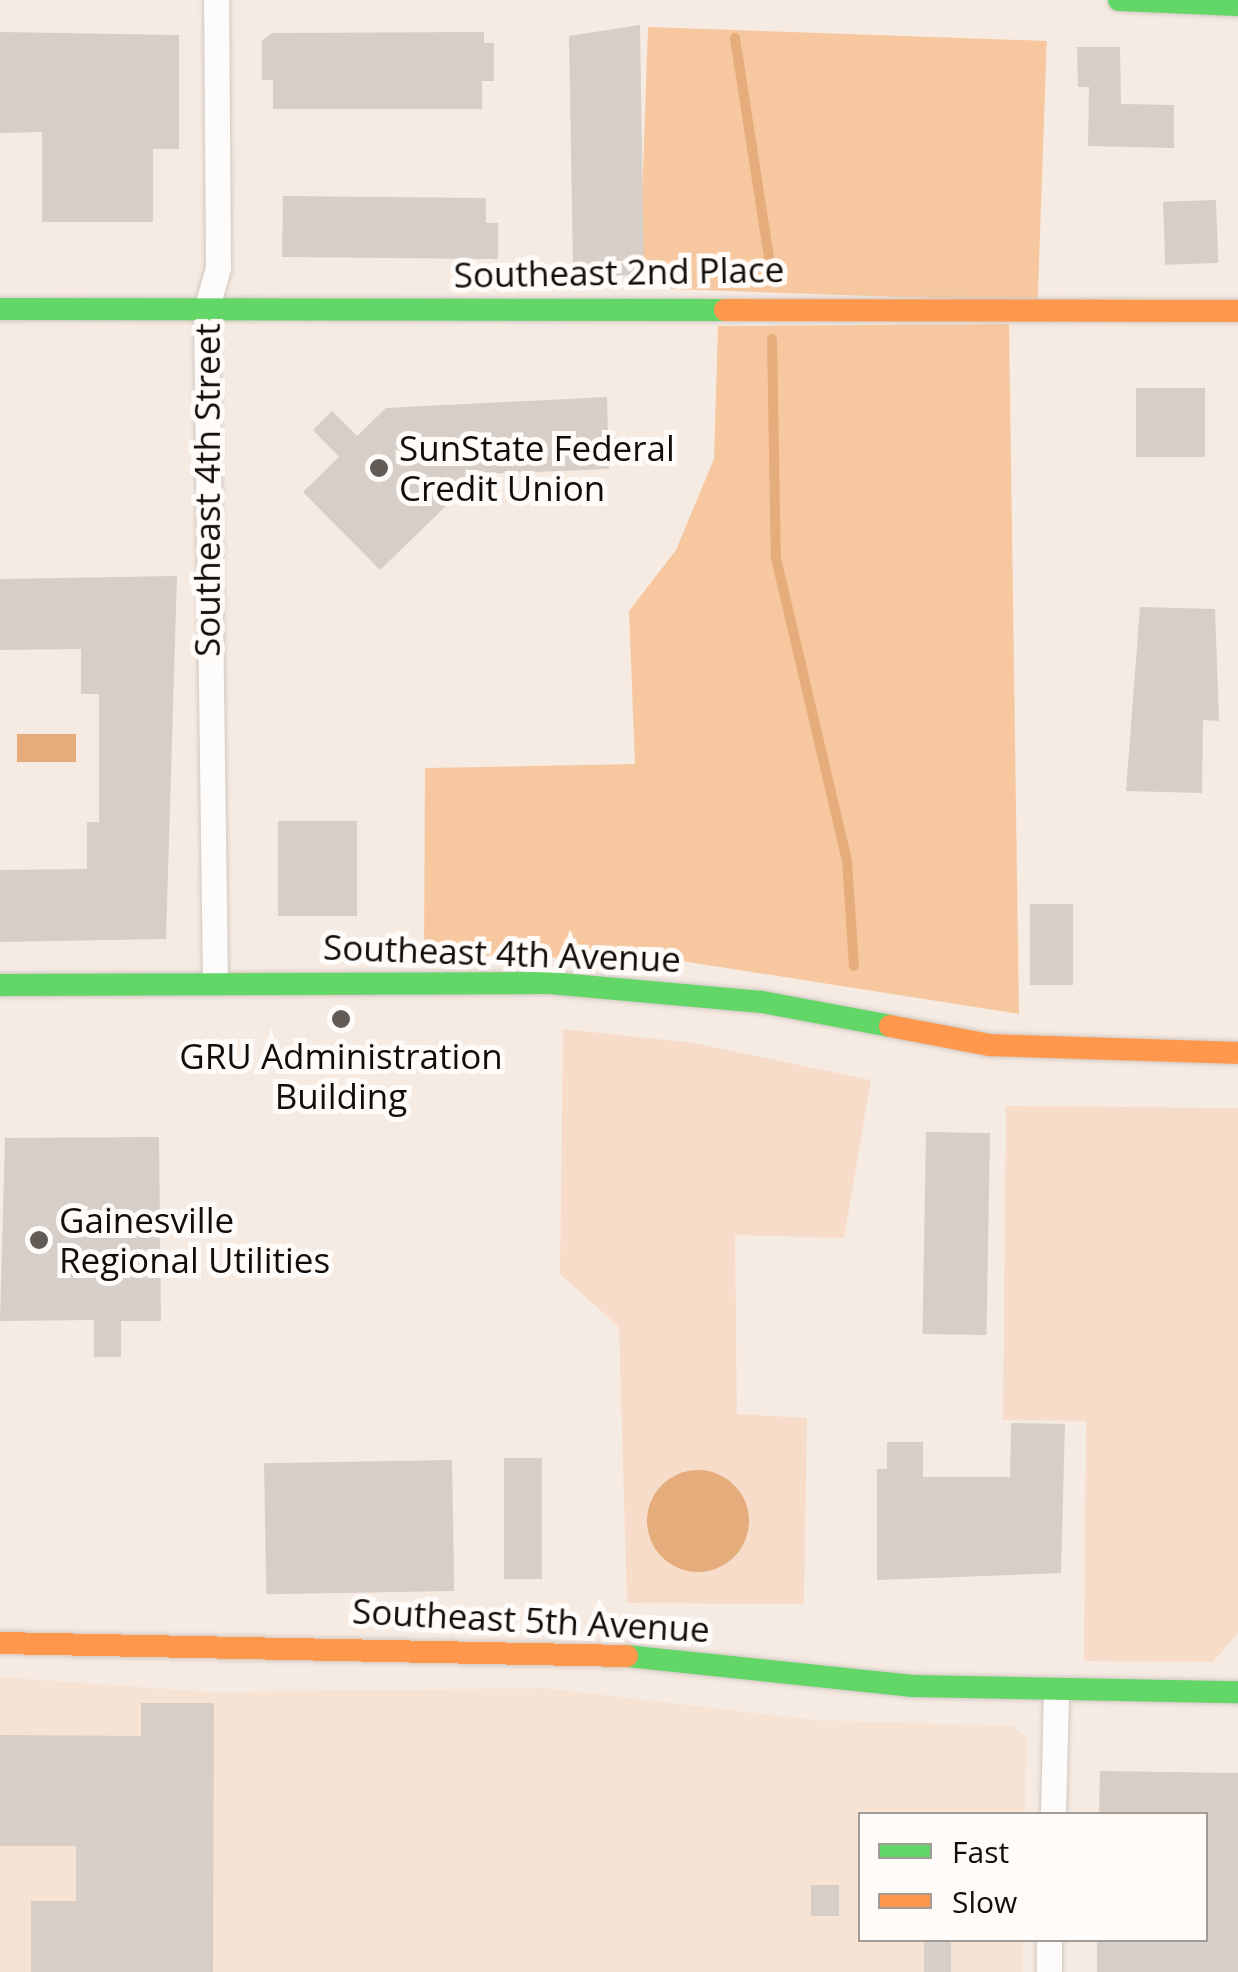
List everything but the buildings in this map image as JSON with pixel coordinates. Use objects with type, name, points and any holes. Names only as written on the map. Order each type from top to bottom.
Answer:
[{"type":"street","name":"Southeast 4th Street","points":[[215,982],[206,310],[218,268],[216,0]]},
{"type":"street","points":[[1119,0],[1238,5]]},
{"type":"street","name":"Southeast 2nd Place","points":[[0,309],[1238,311]]},
{"type":"street","name":"Southeast 4th Avenue","points":[[0,985],[215,982],[669,990],[990,1045],[1238,1054]]},
{"type":"street","name":"Southeast 5th Avenue","points":[[0,1644],[572,1650],[845,1682],[1056,1691],[1238,1692]]},
{"type":"street","points":[[1052,1812],[1056,1691]]},
{"type":"street","points":[[1048,1972],[1049,1942]]},
{"type":"shaded area","points":[[648,27],[1047,41],[1038,302],[639,288]]},
{"type":"shaded area","points":[[1009,324],[1019,1014],[682,961],[424,954],[425,768],[635,764],[629,611],[676,550],[714,459],[718,326]]},
{"type":"shaded area","points":[[17,734],[76,734],[76,762],[17,762]]},
{"type":"shaded area","points":[[563,1029],[694,1043],[871,1080],[844,1238],[735,1235],[737,1414],[807,1418],[804,1604],[627,1603],[619,1327],[560,1274]]},
{"type":"shaded area","points":[[1006,1106],[1238,1108],[1238,1633],[1213,1662],[1084,1661],[1086,1421],[1003,1420]]},
{"type":"shaded area","points":[[698,1470],[718,1473],[741,1492],[749,1521],[746,1541],[727,1564],[698,1572],[678,1569],[655,1550],[647,1521],[650,1501],[669,1478]]},
{"type":"shaded area","points":[[0,1677],[210,1692],[544,1688],[816,1720],[1013,1726],[1026,1737],[1025,1812],[858,1812],[858,1942],[1023,1942],[1023,1972],[0,1972]]},
{"type":"waterway","points":[[735,38],[771,271]]},
{"type":"waterway","points":[[772,339],[776,558],[847,861],[854,966]]},
{"type":"traffic: fast","points":[[1119,0],[1238,5]]},
{"type":"traffic: fast","points":[[0,309],[725,310]]},
{"type":"traffic: fast","points":[[0,985],[549,983],[762,1002],[890,1026]]},
{"type":"traffic: fast","points":[[627,1656],[911,1686],[1238,1692]]},
{"type":"traffic: slow","points":[[725,310],[1238,311]]},
{"type":"traffic: slow","points":[[890,1026],[990,1045],[1238,1053]]},
{"type":"traffic: slow","points":[[0,1643],[627,1656]]},
{"type":"place","name":"SunState Federal Credit Union","points":[[379,468]]},
{"type":"place","name":"GRU Administration Building","points":[[341,1019]]},
{"type":"place","name":"Gainesville Regional Utilities","points":[[39,1240]]}]
